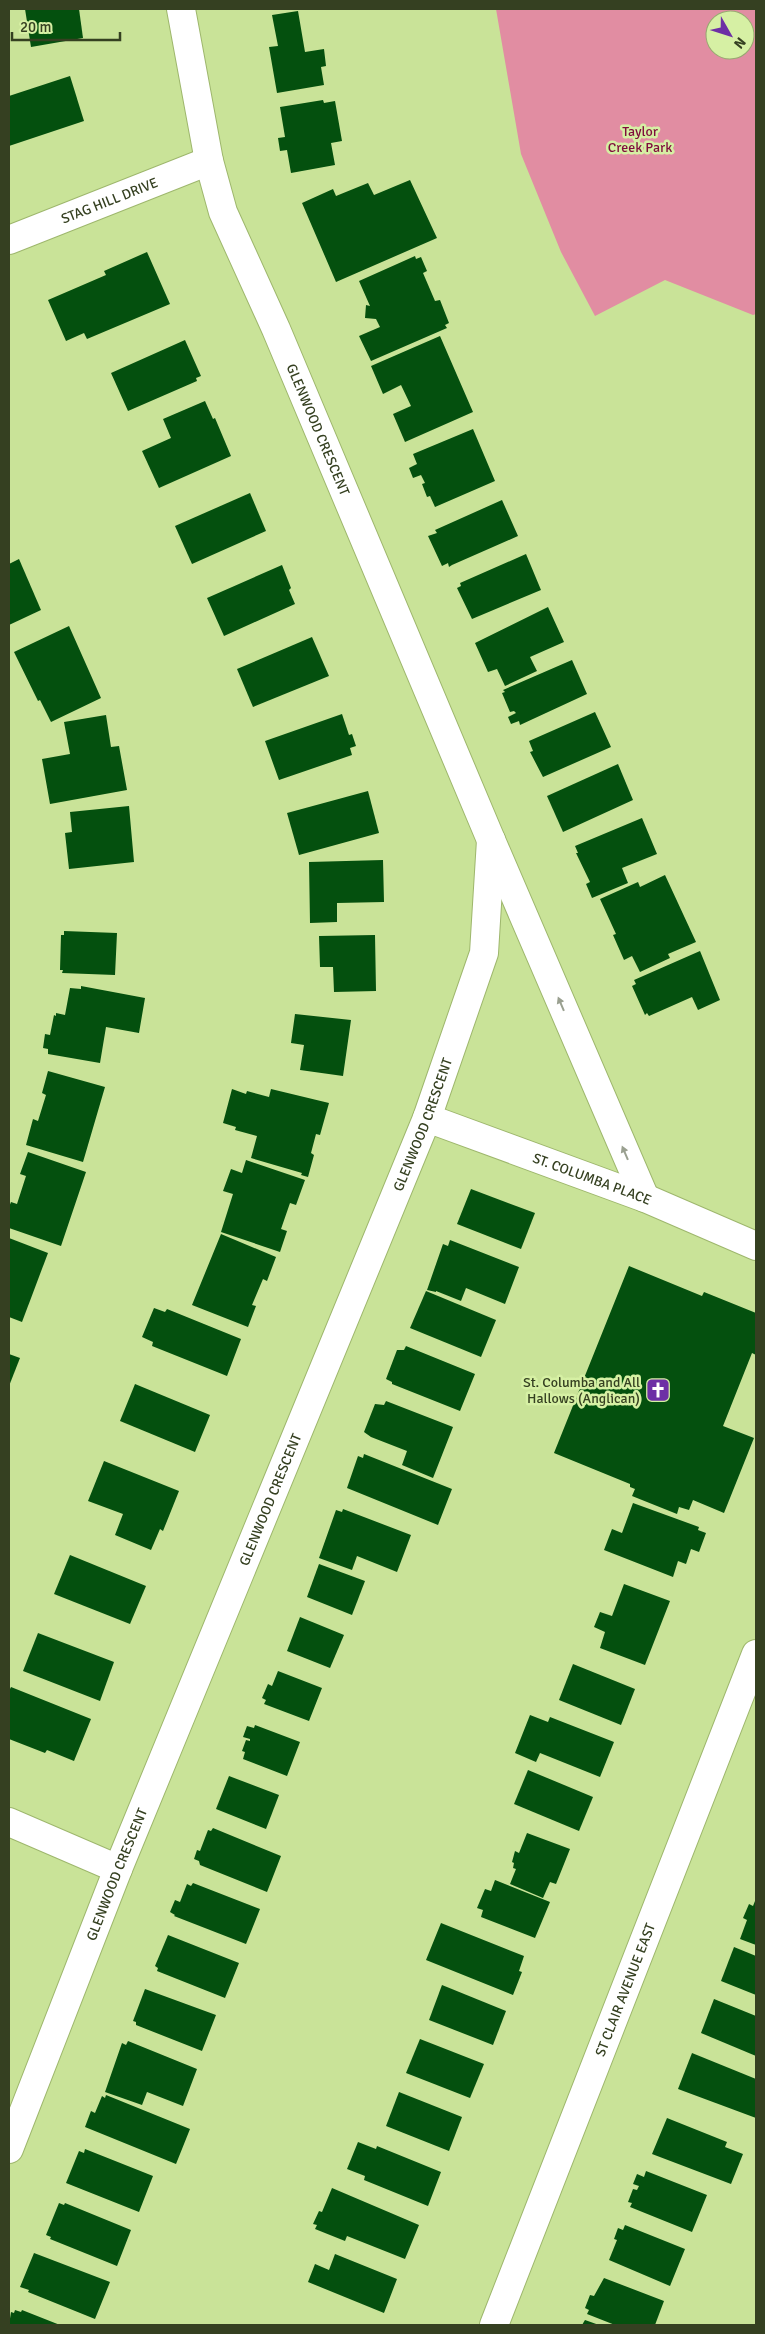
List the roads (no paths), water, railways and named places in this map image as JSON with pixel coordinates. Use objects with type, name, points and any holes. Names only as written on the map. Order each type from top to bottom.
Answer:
[{"type":"street","name":"GLENWOOD CRESCENT","points":[[180,9],[209,161],[223,212],[276,329],[491,840],[645,1198]]},
{"type":"street","name":"STAG HILL DRIVE","points":[[9,240],[209,161]]},
{"type":"street","name":"GLENWOOD CRESCENT","points":[[9,2149],[118,1869],[427,1118],[484,953],[491,840]]},
{"type":"street","name":"ST. COLUMBA PLACE","points":[[427,1118],[645,1198],[756,1246]]},
{"type":"street","name":"ST CLAIR AVENUE EAST","points":[[494,2325],[756,1654]]},
{"type":"street","points":[[9,1822],[118,1869]]},
{"type":"place","name":"St. Columba and All Hallows (Anglican)","points":[[658,1390]]},
{"type":"park label","name":"Taylor Creek Park","points":[[640,140]]}]
